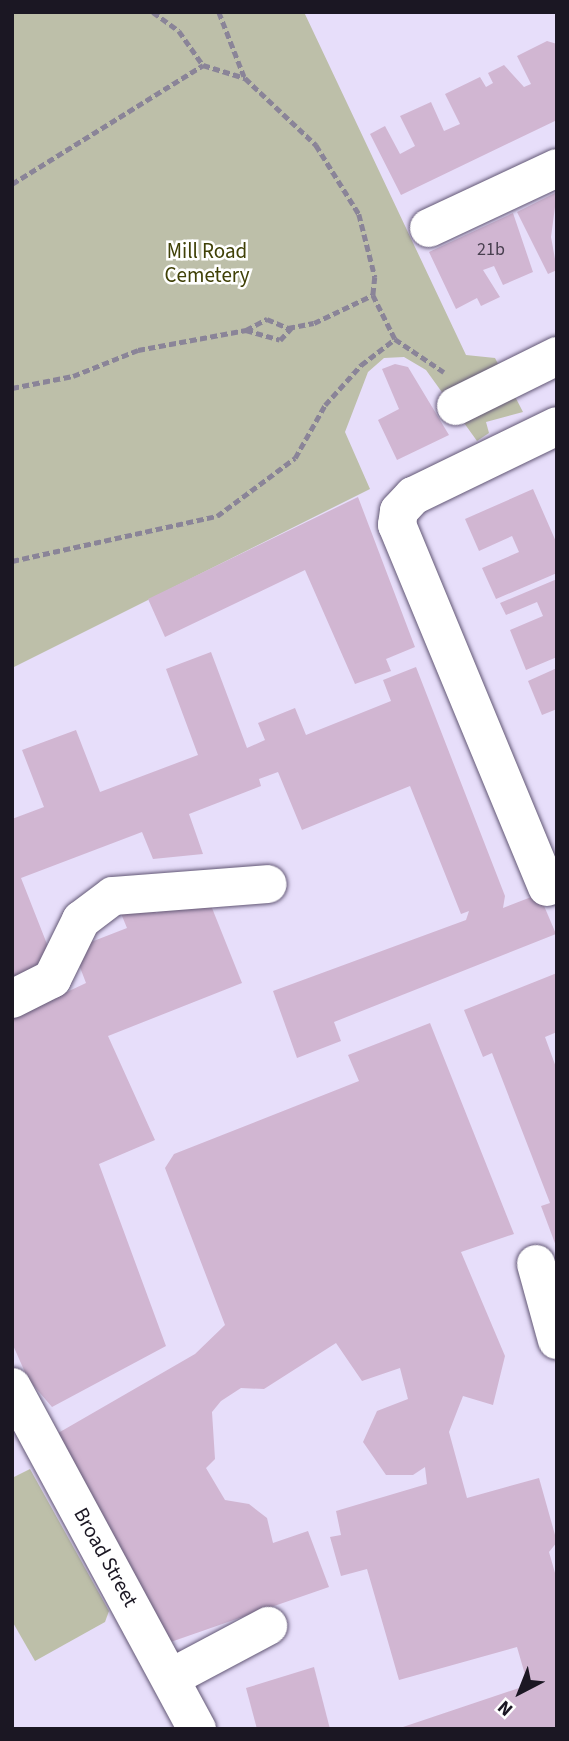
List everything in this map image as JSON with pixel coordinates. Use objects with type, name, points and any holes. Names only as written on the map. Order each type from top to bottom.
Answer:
[{"type":"street","points":[[429,228],[557,168]]},
{"type":"street","points":[[465,399],[557,356]]},
{"type":"street","points":[[547,887],[397,525],[398,511],[413,496],[555,431]]},
{"type":"street","points":[[12,999],[52,979],[81,920],[113,896],[268,884]]},
{"type":"street","points":[[536,1264],[557,1340]]},
{"type":"street","name":"Broad Street","points":[[12,1387],[172,1677],[197,1729]]},
{"type":"street","points":[[172,1677],[268,1626]]},
{"type":"path","points":[[153,12],[179,31],[203,65],[245,78]]},
{"type":"path","points":[[219,12],[245,78],[316,145],[359,214],[375,277],[373,295],[395,339],[465,399]]},
{"type":"path","points":[[12,184],[203,65]]},
{"type":"path","points":[[246,330],[280,340],[291,327],[373,295]]},
{"type":"path","points":[[12,388],[73,376],[138,350],[246,330],[267,319],[291,327]]},
{"type":"path","points":[[12,561],[217,516],[295,458],[325,405],[395,339]]},
{"type":"green space","name":"Mill Road Cemetery","points":[[12,12],[304,12],[466,355],[495,358],[523,412],[486,422],[489,433],[477,441],[426,370],[404,357],[384,358],[368,372],[345,432],[370,489],[12,668]]},
{"type":"green space","points":[[30,1469],[109,1611],[105,1622],[35,1661],[12,1621],[12,1478]]},
{"type":"building","points":[[547,41],[557,44],[557,120],[401,195],[370,134],[385,126],[400,154],[415,146],[400,116],[431,102],[444,131],[460,124],[445,94],[480,77],[486,87],[493,83],[488,73],[504,65],[524,87],[531,84],[517,56]]},
{"type":"building","points":[[557,192],[551,237],[557,270],[548,274],[517,212]]},
{"type":"building","points":[[513,213],[533,272],[503,285],[494,266],[483,270],[500,297],[481,306],[477,298],[456,309],[429,252]]},
{"type":"building","points":[[395,364],[408,367],[449,435],[397,460],[378,420],[399,409],[382,369]]},
{"type":"building","points":[[533,489],[557,544],[557,573],[496,599],[482,568],[519,552],[512,536],[479,551],[465,519]]},
{"type":"building","points":[[358,497],[415,647],[386,659],[391,671],[355,684],[305,570],[165,637],[148,599]]},
{"type":"building","points":[[557,579],[557,657],[526,670],[510,630],[543,616],[537,602],[506,615],[500,603]]},
{"type":"building","points":[[211,652],[247,748],[265,740],[258,723],[295,708],[306,735],[391,701],[383,680],[416,667],[505,896],[503,908],[539,894],[556,934],[334,1022],[341,1041],[297,1058],[273,991],[466,920],[469,911],[461,914],[410,786],[302,830],[278,772],[259,779],[261,786],[189,814],[203,854],[153,859],[142,832],[21,878],[56,967],[12,983],[12,819],[44,807],[22,750],[76,730],[100,792],[198,755],[166,669]]},
{"type":"building","points":[[557,668],[557,709],[542,715],[528,681]]},
{"type":"building","points":[[206,893],[242,983],[108,1036],[155,1140],[99,1164],[166,1346],[52,1407],[28,1379],[12,1343],[12,1018],[86,983],[73,949],[127,928],[120,911],[151,899],[156,913]]},
{"type":"building","points":[[557,973],[557,1032],[545,1037],[557,1070],[556,1246],[541,1206],[550,1203],[492,1053],[483,1057],[464,1010]]},
{"type":"building","points":[[430,1023],[514,1234],[461,1252],[505,1356],[493,1405],[463,1396],[449,1432],[467,1498],[539,1478],[557,1542],[549,1552],[557,1580],[557,1729],[397,1729],[528,1685],[517,1647],[399,1680],[367,1569],[341,1576],[330,1537],[341,1535],[336,1511],[427,1484],[425,1467],[413,1475],[386,1475],[363,1442],[377,1411],[408,1399],[400,1368],[362,1381],[336,1343],[264,1389],[241,1388],[221,1401],[212,1412],[215,1459],[206,1468],[225,1500],[249,1504],[267,1518],[273,1543],[308,1531],[329,1587],[165,1644],[53,1436],[195,1354],[225,1325],[165,1168],[174,1154],[359,1081],[348,1055]]},
{"type":"building","points":[[314,1667],[330,1729],[257,1729],[246,1688]]}]
